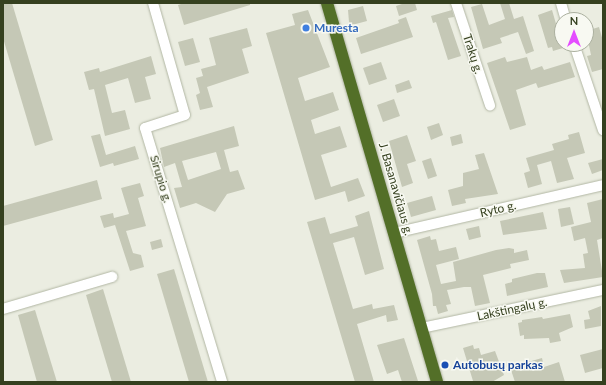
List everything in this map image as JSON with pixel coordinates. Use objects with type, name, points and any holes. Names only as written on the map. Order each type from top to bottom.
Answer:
[{"type":"highway","name":"J. Basanavičiaus g.","points":[[327,3],[438,382]]},
{"type":"street","name":"Sirupio g.","points":[[153,3],[185,115],[145,128],[222,382]]},
{"type":"street","name":"Trakų g.","points":[[456,3],[490,105]]},
{"type":"street","points":[[577,52],[603,130]]},
{"type":"street","name":"Ryto g.","points":[[394,233],[603,185]]},
{"type":"street","points":[[3,309],[112,277]]},
{"type":"street","name":"Lakštingalų g.","points":[[422,328],[603,290]]},
{"type":"building","points":[[3,3],[12,3],[53,140],[35,146],[3,38]]},
{"type":"building","points":[[184,3],[250,3],[250,5],[184,25],[178,5]]},
{"type":"building","points":[[405,3],[415,3],[417,10],[399,16],[396,6]]},
{"type":"building","points":[[500,3],[509,3],[514,19],[523,16],[534,51],[526,54],[518,32],[500,38],[502,43],[483,49],[471,7],[482,4],[489,25],[505,19]]},
{"type":"building","points":[[363,6],[367,21],[352,25],[349,22],[348,10]]},
{"type":"building","points":[[308,10],[330,67],[298,78],[305,101],[333,92],[339,110],[311,120],[315,134],[340,126],[347,147],[321,155],[331,187],[358,178],[365,196],[348,202],[345,191],[315,200],[266,33],[295,25],[292,14]]},
{"type":"building","points":[[452,10],[454,17],[448,18],[461,56],[448,60],[436,22],[433,23],[431,16]]},
{"type":"building","points":[[552,10],[554,17],[554,51],[552,47],[548,48],[538,15]]},
{"type":"building","points":[[406,17],[413,37],[361,54],[356,38],[399,23],[398,20]]},
{"type":"building","points":[[599,27],[603,41],[603,69],[592,72],[587,56],[591,55],[590,52],[594,52],[594,29]]},
{"type":"building","points":[[247,28],[252,46],[242,49],[249,73],[207,87],[213,107],[200,110],[196,95],[200,93],[196,78],[203,76],[201,69],[216,65],[209,38]]},
{"type":"building","points":[[193,38],[200,62],[185,66],[178,42]]},
{"type":"building","points":[[151,56],[156,74],[145,77],[151,99],[135,103],[128,78],[105,85],[112,113],[125,110],[130,129],[105,136],[94,89],[89,90],[84,72],[99,68],[100,72]]},
{"type":"building","points":[[505,57],[507,62],[527,57],[531,70],[542,66],[544,70],[570,62],[575,77],[538,88],[536,83],[516,90],[526,125],[510,130],[487,63]]},
{"type":"building","points":[[381,62],[387,79],[369,85],[363,68]]},
{"type":"building","points":[[409,80],[412,88],[397,93],[395,85]]},
{"type":"building","points":[[394,99],[400,116],[383,122],[377,105]]},
{"type":"building","points":[[439,123],[443,135],[431,140],[427,127]]},
{"type":"building","points":[[234,126],[239,146],[224,150],[230,172],[238,170],[245,189],[227,194],[215,212],[196,203],[180,208],[174,188],[182,187],[175,163],[164,167],[160,148]],"holes":[[[216,152],[221,169],[188,180],[182,161]]]},
{"type":"building","points":[[579,132],[585,153],[567,158],[574,179],[557,183],[551,161],[537,165],[542,184],[528,188],[524,173],[530,171],[526,158],[554,150],[552,144],[569,139],[568,135]]},
{"type":"building","points":[[100,134],[106,155],[135,146],[139,159],[114,166],[113,163],[100,167],[91,136]]},
{"type":"building","points":[[461,134],[463,143],[452,146],[450,137]]},
{"type":"building","points":[[407,135],[416,161],[407,164],[413,183],[402,187],[389,141]]},
{"type":"building","points":[[484,153],[498,194],[465,199],[466,203],[452,206],[448,190],[463,186],[463,173],[479,169],[475,155]]},
{"type":"building","points":[[431,158],[437,176],[428,179],[422,161]]},
{"type":"building","points":[[603,159],[603,170],[592,174],[588,163]]},
{"type":"building","points":[[97,180],[102,199],[3,226],[3,206]]},
{"type":"building","points":[[140,183],[144,196],[138,198],[146,226],[126,231],[133,253],[141,255],[144,267],[130,271],[115,225],[104,228],[100,216],[113,213],[114,218],[129,214],[121,188]]},
{"type":"building","points":[[432,196],[436,210],[411,217],[407,203]]},
{"type":"building","points":[[603,199],[603,238],[597,240],[603,277],[564,283],[560,270],[585,268],[583,254],[588,253],[585,238],[574,241],[571,227],[591,222],[587,203]]},
{"type":"building","points":[[570,207],[574,224],[561,227],[558,209]]},
{"type":"building","points":[[369,211],[384,269],[365,275],[354,237],[333,243],[353,309],[372,304],[373,309],[394,305],[398,320],[387,322],[386,315],[357,324],[374,382],[355,382],[307,222],[325,217],[330,234],[358,226],[355,216]]},
{"type":"building","points":[[543,212],[547,229],[503,235],[500,221]]},
{"type":"building","points":[[479,226],[481,237],[469,240],[466,229]]},
{"type":"building","points":[[430,236],[431,240],[436,239],[439,251],[456,247],[459,259],[436,265],[441,284],[456,281],[453,262],[496,250],[509,248],[514,249],[514,253],[527,250],[529,260],[510,264],[511,268],[483,275],[490,303],[475,306],[471,287],[447,290],[451,304],[446,305],[448,311],[438,314],[436,306],[433,306],[432,294],[417,240]]},
{"type":"building","points":[[161,239],[163,247],[152,250],[150,242]]},
{"type":"building","points":[[174,269],[208,382],[189,382],[157,274]]},
{"type":"building","points":[[537,273],[545,273],[548,287],[507,296],[505,284],[512,282],[512,279]]},
{"type":"building","points":[[103,289],[131,382],[112,382],[86,295]]},
{"type":"building","points":[[601,306],[601,326],[585,329],[584,320],[590,319],[588,311]]},
{"type":"building","points":[[35,310],[57,382],[37,382],[18,315]]},
{"type":"building","points":[[570,314],[573,327],[559,333],[561,341],[550,343],[549,338],[524,339],[524,335],[520,336],[518,323],[522,322],[522,320],[542,317],[543,319]]},
{"type":"building","points":[[404,338],[418,381],[402,382],[398,370],[387,374],[377,345]]},
{"type":"building","points":[[473,345],[474,349],[479,348],[481,355],[495,351],[504,375],[492,382],[473,381],[463,348]]},
{"type":"building","points":[[603,349],[603,368],[585,373],[580,355]]},
{"type":"building","points":[[542,358],[544,367],[559,362],[565,382],[515,382],[511,370],[522,367],[521,364]]},
{"type":"place","name":"Muresta","points":[[306,28]]},
{"type":"place","name":"Autobusų parkas","points":[[445,365]]}]
